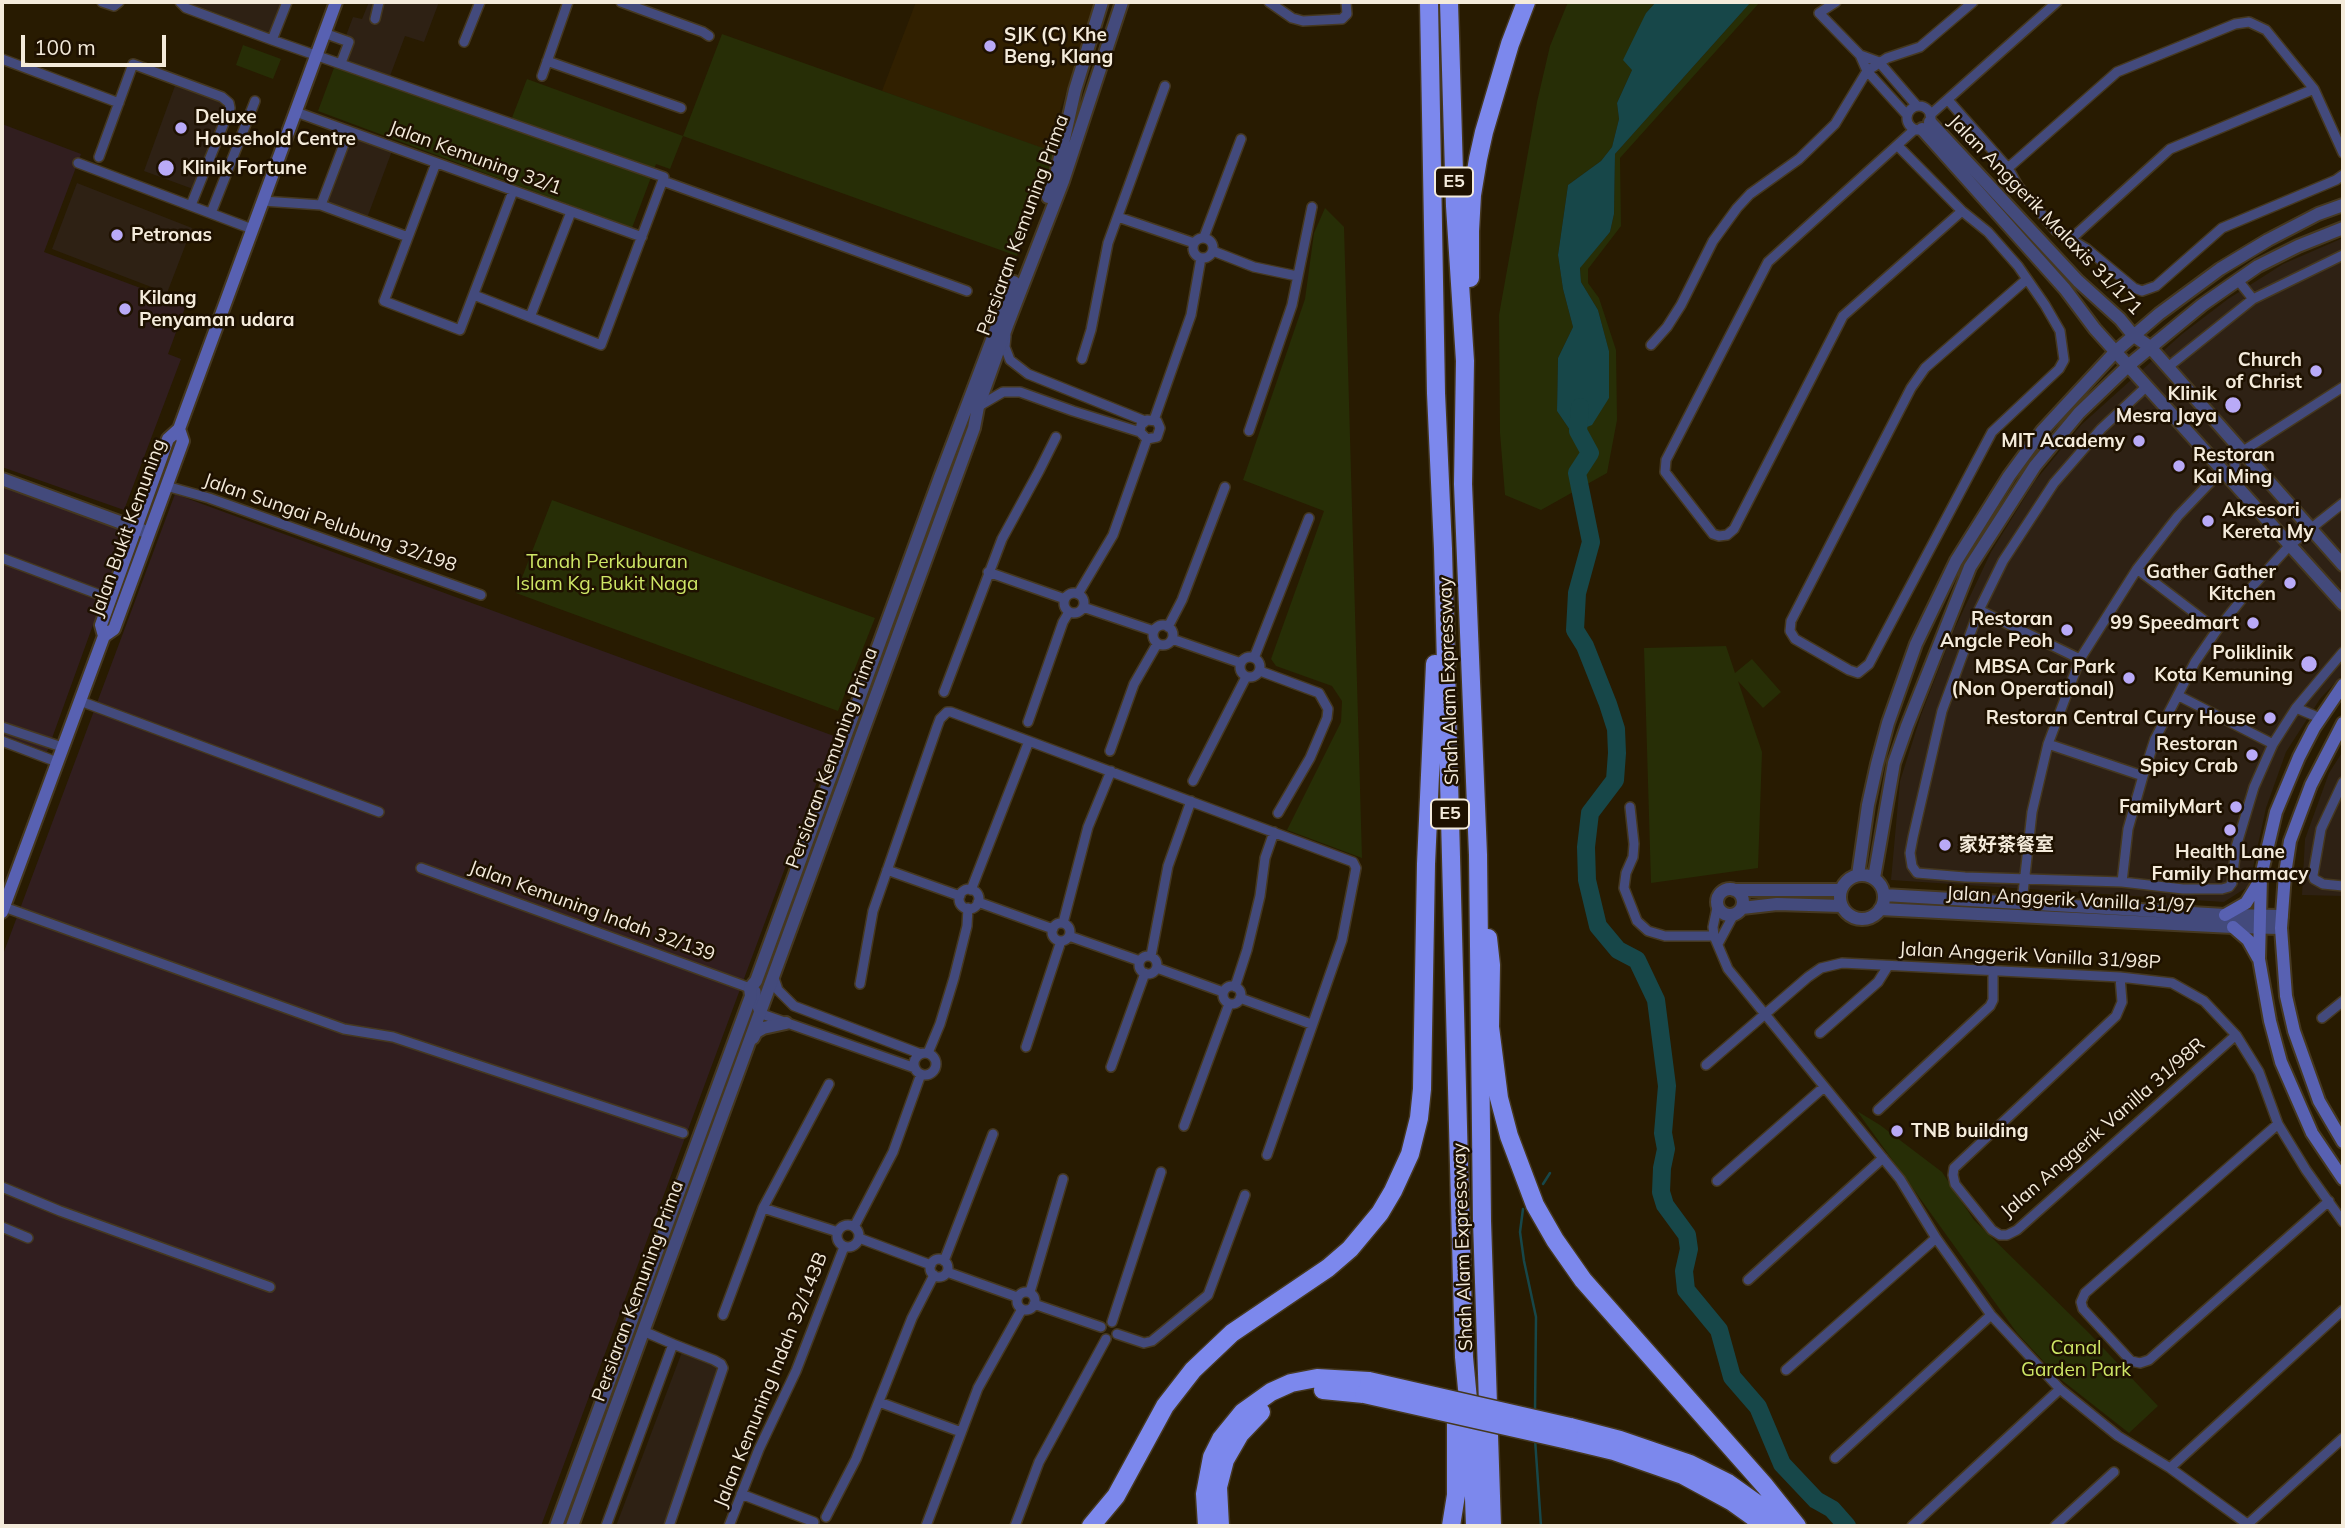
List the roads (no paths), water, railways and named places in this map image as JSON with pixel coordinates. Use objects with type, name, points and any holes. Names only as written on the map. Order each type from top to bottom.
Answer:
[{"type":"highway","name":"Shah Alam Expressway","points":[[1429,2],[1436,393],[1443,549],[1464,1357],[1472,1442],[1475,1526]]},
{"type":"highway","name":"Shah Alam Expressway","points":[[1448,2],[1455,206],[1465,361],[1463,484],[1478,855],[1482,1208],[1492,1526]]},
{"type":"highway","points":[[1465,361],[1471,302],[1471,219],[1476,171],[1488,118],[1510,44],[1526,2]]},
{"type":"highway","points":[[1091,1526],[1116,1496],[1166,1406],[1193,1370],[1232,1333],[1328,1268],[1350,1249],[1380,1213],[1409,1154],[1419,1118],[1422,1089],[1426,864],[1436,656],[1436,594],[1443,549]]},
{"type":"highway","points":[[1478,855],[1491,965],[1490,1027],[1493,1067],[1509,1136],[1535,1205],[1583,1280],[1765,1486],[1797,1526]]},
{"type":"highway","points":[[1451,1526],[1456,1495],[1456,1392],[1464,1357]]},
{"type":"highway","points":[[1207,1526],[1205,1494],[1212,1457],[1221,1439],[1243,1412],[1270,1392],[1291,1382],[1317,1378],[1569,1434],[1620,1440],[1690,1464],[1728,1483],[1785,1526]]},
{"type":"highway","points":[[1220,1526],[1218,1487],[1225,1460],[1233,1444],[1253,1418],[1272,1404],[1303,1392],[1367,1387]]},
{"type":"highway","points":[[1569,1434],[1683,1475],[1731,1501],[1766,1526]]},
{"type":"main road","name":"Jalan Bukit Kemuning","points":[[3,910],[104,636],[114,629],[168,439],[179,429],[336,2]]},
{"type":"main road","name":"Jalan Bukit Kemuning","points":[[104,636],[101,625],[111,599],[142,530],[166,486],[183,441],[179,429]]},
{"type":"main road","points":[[2343,685],[2320,718],[2285,787],[2276,812],[2261,876],[2259,959],[2270,1021],[2281,1062],[2312,1133],[2343,1179]]},
{"type":"main road","points":[[2343,723],[2311,785],[2290,841],[2282,922],[2286,996],[2294,1031],[2319,1101],[2343,1142]]},
{"type":"main road","points":[[2225,915],[2246,903],[2261,876]]},
{"type":"main road","points":[[2233,927],[2248,940],[2259,959]]},
{"type":"street","points":[[102,2],[116,4]]},
{"type":"street","points":[[272,40],[286,2]]},
{"type":"street","points":[[375,19],[377,2]]},
{"type":"street","points":[[464,43],[480,2]]},
{"type":"street","points":[[542,76],[568,2]]},
{"type":"street","points":[[621,2],[709,36]]},
{"type":"street","name":"Persiaran Kemuning Prima","points":[[556,1526],[940,477],[1055,179],[1072,106],[1102,2]]},
{"type":"street","name":"Persiaran Kemuning Prima","points":[[572,1526],[974,428],[978,407],[1063,181],[1122,2]]},
{"type":"street","points":[[1269,2],[1292,18],[1303,21],[1342,19],[1347,14],[1346,2]]},
{"type":"street","points":[[1836,2],[1819,13],[1860,55],[1867,71],[1907,115],[1908,124],[1924,124]]},
{"type":"street","points":[[1651,345],[1681,305],[1724,223],[1750,194],[1799,159],[1835,124],[1867,71],[1879,62],[1920,47],[1973,2]]},
{"type":"street","points":[[1962,211],[1843,316],[1734,529],[1719,537],[1713,534],[1665,472],[1664,466],[1768,262],[2057,2]]},
{"type":"street","points":[[180,3],[272,40],[664,177],[601,345],[474,295]]},
{"type":"street","points":[[2008,168],[2117,72],[2235,24],[2249,22],[2266,30],[2314,89],[2343,153]]},
{"type":"street","points":[[324,33],[349,41],[341,64]]},
{"type":"street","points":[[1860,55],[1879,62],[1917,106],[1925,108],[1924,124]]},
{"type":"street","points":[[2,59],[119,103]]},
{"type":"street","points":[[547,61],[681,108]]},
{"type":"street","points":[[99,157],[133,64],[222,97],[229,103],[229,108],[191,205]]},
{"type":"street","points":[[1082,359],[1091,330],[1108,243],[1165,86]]},
{"type":"street","points":[[2071,239],[2170,149],[2314,89]]},
{"type":"street","points":[[1948,100],[2008,168],[2018,186],[2055,230],[2087,249],[2134,288],[2142,291],[2150,290],[2222,228],[2340,177]]},
{"type":"street","points":[[211,213],[255,101]]},
{"type":"street","points":[[1072,106],[1085,110]]},
{"type":"street","points":[[1907,115],[1917,106]]},
{"type":"street","name":"Jalan Kemuning 32/1","points":[[296,112],[642,237]]},
{"type":"street","name":"Jalan Anggerik Malaxis 31/171","points":[[1924,124],[2078,281],[2120,319],[2133,335],[2150,347],[2343,565]]},
{"type":"street","name":"Jalan Anggerik Malaxis 31/171","points":[[1924,124],[2095,329],[2343,604]]},
{"type":"street","points":[[321,205],[349,131]]},
{"type":"street","points":[[1204,237],[1241,139]]},
{"type":"street","points":[[1898,146],[1962,211],[1988,232],[2028,279],[2060,331],[2064,360],[2059,369],[1992,432],[1869,664],[1858,673],[1804,646],[1790,631],[1791,621],[1911,388],[1925,368],[2028,279]]},
{"type":"street","points":[[78,163],[252,229]]},
{"type":"street","points":[[436,163],[384,301],[460,330],[513,191]]},
{"type":"street","points":[[663,181],[967,291]]},
{"type":"street","points":[[263,201],[321,205],[408,237]]},
{"type":"street","points":[[1858,875],[1868,805],[1888,723],[1916,644],[1955,561],[2009,476],[2042,431],[2133,335],[2220,269],[2268,240],[2343,205]]},
{"type":"street","points":[[1249,430],[1284,334],[1312,207]]},
{"type":"street","points":[[530,317],[571,212]]},
{"type":"street","points":[[1118,217],[1194,243]]},
{"type":"street","points":[[1874,878],[1894,763],[1970,567],[2035,466],[2079,413],[2129,365],[2237,279],[2298,246],[2343,228]]},
{"type":"street","points":[[1204,237],[1212,242],[1213,251],[1210,256],[1201,258],[1194,253],[1194,243],[1204,237]]},
{"type":"street","points":[[1213,251],[1254,267],[1297,276]]},
{"type":"street","points":[[2168,367],[2253,299],[2343,255]]},
{"type":"street","points":[[1078,594],[1113,535],[1144,436],[1141,425],[1149,420],[1191,315],[1201,258]]},
{"type":"street","points":[[2237,279],[2253,299]]},
{"type":"street","points":[[2120,319],[2132,323],[2159,314]]},
{"type":"street","points":[[978,407],[1003,392],[1020,392],[1144,436],[1154,439],[1159,435],[1159,424],[1028,374],[1010,360],[1006,347],[1008,323]]},
{"type":"street","points":[[2095,329],[2102,340],[2104,363]]},
{"type":"street","points":[[1049,401],[1055,384]]},
{"type":"street","points":[[2147,386],[2101,429],[2054,483],[2003,561],[1979,610],[1942,711],[1913,837],[1910,860],[1917,873],[2024,881],[2122,883],[2183,889],[2229,887],[2232,883],[2236,848],[2254,787],[2273,744],[2296,708],[2343,652]]},
{"type":"street","points":[[2234,483],[2235,463],[2243,452],[2343,387]]},
{"type":"street","points":[[944,692],[1002,539],[1056,437]]},
{"type":"street","points":[[2022,902],[2032,812],[2048,744],[2080,659],[2137,569],[2178,516],[2222,470]]},
{"type":"street","points":[[2,479],[142,530]]},
{"type":"street","name":"Jalan Sungai Pelubung 32/198","points":[[166,486],[209,498],[481,595]]},
{"type":"street","points":[[1168,627],[1182,600],[1225,487]]},
{"type":"street","points":[[2122,883],[2128,829],[2155,739],[2195,662],[2250,589],[2290,545],[2343,503]]},
{"type":"street","points":[[1254,658],[1309,518]]},
{"type":"street","points":[[2,558],[111,599]]},
{"type":"street","points":[[2137,569],[2217,630]]},
{"type":"street","points":[[988,572],[1065,599]]},
{"type":"street","points":[[1072,593],[1078,594],[1083,598],[1083,607],[1079,612],[1069,612],[1064,605],[1065,599],[1072,593]]},
{"type":"street","points":[[1083,607],[1154,631]]},
{"type":"street","points":[[1979,610],[2080,659]]},
{"type":"street","points":[[1028,722],[1063,622],[1069,612]]},
{"type":"street","points":[[1154,631],[1160,626],[1168,627],[1173,634],[1166,645],[1157,644]]},
{"type":"street","points":[[1154,631],[1157,644]]},
{"type":"street","points":[[1172,639],[1241,663]]},
{"type":"street","points":[[1110,751],[1135,684],[1157,644]]},
{"type":"street","points":[[1245,658],[1254,658],[1260,665],[1260,671],[1256,676],[1246,677],[1240,670],[1241,663],[1245,658]]},
{"type":"street","points":[[1260,671],[1319,693],[1328,709],[1327,718],[1310,758],[1278,813]]},
{"type":"street","points":[[1193,781],[1246,677]]},
{"type":"street","points":[[2179,695],[2273,744]]},
{"type":"street","points":[[80,701],[379,812]]},
{"type":"street","points":[[2296,708],[2320,718]]},
{"type":"street","points":[[860,984],[873,911],[944,714],[951,712],[1356,864],[1342,940],[1267,1154]]},
{"type":"street","points":[[2,727],[62,747]]},
{"type":"street","points":[[2,741],[57,762]]},
{"type":"street","points":[[971,890],[1029,741]]},
{"type":"street","points":[[2048,744],[2143,776]]},
{"type":"street","points":[[1063,923],[1088,827],[1111,771]]},
{"type":"street","points":[[2343,782],[2321,829],[2313,875],[2314,879],[2323,884],[2343,886]]},
{"type":"street","points":[[1151,956],[1168,866],[1191,801]]},
{"type":"street","points":[[1630,807],[1633,858],[1626,873],[1624,888],[1637,921],[1648,932],[1716,940]]},
{"type":"street","points":[[1235,987],[1247,950],[1260,896],[1265,858],[1274,832]]},
{"type":"street","name":"Jalan Kemuning Indah 32/139","points":[[421,868],[753,985]]},
{"type":"street","points":[[887,870],[960,895]]},
{"type":"street","points":[[1858,875],[1874,878],[1884,895],[1880,909],[1870,917],[1857,918],[1845,912],[1842,906],[1841,890],[1848,880],[1858,875]]},
{"type":"street","points":[[960,895],[971,890],[976,893],[978,902]]},
{"type":"street","points":[[1716,940],[1738,911],[1742,897],[1734,890]]},
{"type":"street","points":[[1841,890],[1722,892],[1713,927],[1716,940],[1728,969],[1900,1179],[1936,1238],[1991,1315],[2060,1389],[2119,1436],[2170,1468],[2249,1525],[2343,1438]]},
{"type":"street","points":[[960,895],[961,904],[968,908],[974,907],[978,902]]},
{"type":"street","name":"Jalan Anggerik Vanilla 31/97","points":[[1884,895],[2225,915],[2260,922]]},
{"type":"street","points":[[978,902],[1053,929]]},
{"type":"street","points":[[1718,903],[1725,914],[1777,904],[1842,906]]},
{"type":"street","points":[[854,1227],[893,1152],[918,1071],[915,1058],[924,1054],[940,1024],[967,926],[968,908]]},
{"type":"street","name":"Jalan Anggerik Vanilla 31/97","points":[[1880,909],[2233,927],[2260,922]]},
{"type":"street","points":[[3,910],[344,1029],[393,1037],[683,1133]]},
{"type":"street","points":[[2260,922],[2282,922]]},
{"type":"street","points":[[1053,929],[1063,923]]},
{"type":"street","points":[[1026,1047],[1069,928],[1063,923]]},
{"type":"street","points":[[1053,929],[1054,937],[1140,961]]},
{"type":"street","points":[[1140,961],[1151,956],[1156,960],[1157,968]]},
{"type":"street","points":[[753,985],[755,1003],[760,1013],[918,1071],[928,1074],[935,1067],[935,1060],[924,1054],[794,1006],[778,990],[775,983],[774,976],[779,960]]},
{"type":"street","points":[[1140,961],[1141,970],[1146,973],[1157,968]]},
{"type":"street","name":"Jalan Anggerik Vanilla 31/98P","points":[[1706,1065],[1792,989],[1821,968],[1842,963],[2120,976],[2172,982],[2204,1001],[2236,1035],[2259,1072],[2278,1124],[2343,1222]]},
{"type":"street","points":[[1820,1033],[1878,982],[1888,966]]},
{"type":"street","points":[[1157,968],[1223,992]]},
{"type":"street","points":[[1878,1110],[1990,1006],[1993,1000],[1993,971]]},
{"type":"street","points":[[1111,1067],[1146,973]]},
{"type":"street","name":"Jalan Anggerik Vanilla 31/98R","points":[[2120,976],[2122,1002],[2116,1016],[1954,1168],[1955,1184],[1992,1230],[2000,1235],[2017,1230],[2236,1035]]},
{"type":"street","points":[[1229,987],[1235,987],[1239,990],[1240,998],[1235,1004],[1229,1004],[1223,998],[1223,992],[1229,987]]},
{"type":"street","points":[[1240,998],[1311,1024]]},
{"type":"street","points":[[2322,1018],[2343,1000]]},
{"type":"street","points":[[1184,1126],[1229,1004]]},
{"type":"street","points":[[748,1046],[756,1032],[786,1023]]},
{"type":"street","points":[[723,1315],[764,1208],[829,1084]]},
{"type":"street","points":[[1717,1181],[1824,1087]]},
{"type":"street","points":[[2278,1124],[2085,1293],[2081,1302],[2084,1309],[2132,1361],[2140,1363],[2149,1360],[2329,1201]]},
{"type":"street","points":[[944,1261],[993,1134]]},
{"type":"street","points":[[1748,1280],[1883,1158]]},
{"type":"street","points":[[1111,1322],[1161,1172]]},
{"type":"street","points":[[1030,1292],[1063,1179]]},
{"type":"street","points":[[2,1187],[270,1287]]},
{"type":"street","points":[[1117,1334],[1144,1343],[1152,1341],[1208,1295],[1245,1195]]},
{"type":"street","points":[[764,1208],[838,1232]]},
{"type":"street","points":[[844,1226],[854,1227],[859,1238],[854,1246],[844,1247],[838,1241],[838,1232],[844,1226]]},
{"type":"street","points":[[2,1227],[28,1238]]},
{"type":"street","points":[[859,1238],[931,1265]]},
{"type":"street","points":[[1786,1370],[1936,1238]]},
{"type":"street","name":"Jalan Kemuning Indah 32/143B","points":[[729,1526],[759,1449],[796,1371],[844,1247]]},
{"type":"street","points":[[936,1260],[944,1261],[947,1272],[942,1277],[934,1275],[931,1265],[936,1260]]},
{"type":"street","points":[[947,1272],[1017,1297]]},
{"type":"street","points":[[826,1517],[856,1459],[912,1318],[934,1275]]},
{"type":"street","points":[[1017,1297],[1021,1293],[1030,1292]]},
{"type":"street","points":[[1017,1297],[1018,1305],[1028,1310],[1034,1304],[1034,1296],[1030,1292]]},
{"type":"street","points":[[1034,1304],[1101,1326]]},
{"type":"street","points":[[926,1526],[978,1388],[1022,1309]]},
{"type":"street","points":[[2170,1468],[2343,1310]]},
{"type":"street","points":[[1835,1458],[1991,1315]]},
{"type":"street","points":[[1101,1326],[1111,1322],[1116,1325],[1117,1334]]},
{"type":"street","points":[[1101,1326],[1101,1335],[1106,1339],[1117,1334]]},
{"type":"street","points":[[643,1331],[714,1360],[723,1368],[669,1526]]},
{"type":"street","points":[[1015,1526],[1039,1462],[1106,1339]]},
{"type":"street","points":[[606,1526],[673,1344]]},
{"type":"street","points":[[1912,1526],[2060,1389]]},
{"type":"street","points":[[879,1402],[961,1432]]},
{"type":"street","points":[[2055,1526],[2114,1472]]},
{"type":"street","points":[[741,1494],[814,1524],[818,1517],[826,1517],[831,1520],[832,1526]]},
{"type":"water","points":[[1656,2],[1751,2],[1615,154],[1614,214],[1610,232],[1580,268],[1581,282],[1598,310],[1609,351],[1609,398],[1592,425],[1572,433],[1557,411],[1558,358],[1573,327],[1558,255],[1568,185],[1601,161],[1612,147],[1619,119],[1617,103],[1632,70],[1623,60],[1646,13]]},
{"type":"waterway","points":[[1580,407],[1578,431],[1590,453],[1577,473],[1591,542],[1577,593],[1575,630],[1585,646],[1608,704],[1616,729],[1617,753],[1615,780],[1590,813],[1586,847],[1587,880],[1598,926],[1618,950],[1637,960],[1656,1000],[1667,1086],[1663,1133],[1666,1149],[1661,1192],[1665,1205],[1687,1235],[1689,1249],[1684,1271],[1686,1290],[1719,1330],[1732,1377],[1758,1407],[1782,1464],[1816,1500],[1832,1509],[1847,1526]]},
{"type":"waterway","points":[[1543,1184],[1550,1173]]},
{"type":"waterway","points":[[1523,1209],[1520,1232],[1536,1317],[1535,1411]]},
{"type":"waterway","points":[[1535,1439],[1541,1526]]},
{"type":"place","name":"SJK (C) Khe Beng, Klang","points":[[990,46]]},
{"type":"place","name":"Deluxe Household Centre","points":[[181,128]]},
{"type":"place","name":"Klinik Fortune","points":[[166,168]]},
{"type":"place","name":"Petronas","points":[[117,235]]},
{"type":"place","name":"Kilang Penyaman udara","points":[[125,309]]},
{"type":"place","name":"Church of Christ","points":[[2316,371]]},
{"type":"place","name":"Klinik Mesra Jaya","points":[[2233,405]]},
{"type":"place","name":"MIT Academy","points":[[2139,441]]},
{"type":"place","name":"Restoran Kai Ming","points":[[2179,466]]},
{"type":"place","name":"Aksesori Kereta My","points":[[2208,521]]},
{"type":"place","name":"Gather Gather Kitchen","points":[[2290,583]]},
{"type":"place","name":"99 Speedmart","points":[[2253,623]]},
{"type":"place","name":"Restoran Angcle Peoh","points":[[2067,630]]},
{"type":"place","name":"Poliklinik Kota Kemuning","points":[[2309,664]]},
{"type":"place","name":"MBSA Car Park (Non Operational)","points":[[2129,678]]},
{"type":"place","name":"Restoran Central Curry House","points":[[2270,718]]},
{"type":"place","name":"Restoran Spicy Crab","points":[[2252,755]]},
{"type":"place","name":"FamilyMart","points":[[2236,807]]},
{"type":"place","name":"Health Lane Family Pharmacy","points":[[2230,830]]},
{"type":"place","name":"家好茶餐室","points":[[1945,845]]},
{"type":"place","name":"TNB building","points":[[1897,1131]]},
{"type":"park label","name":"Tanah Perkuburan Islam Kg. Bukit Naga","points":[[607,573]]},
{"type":"park label","name":"Canal Garden Park","points":[[2076,1359]]}]
